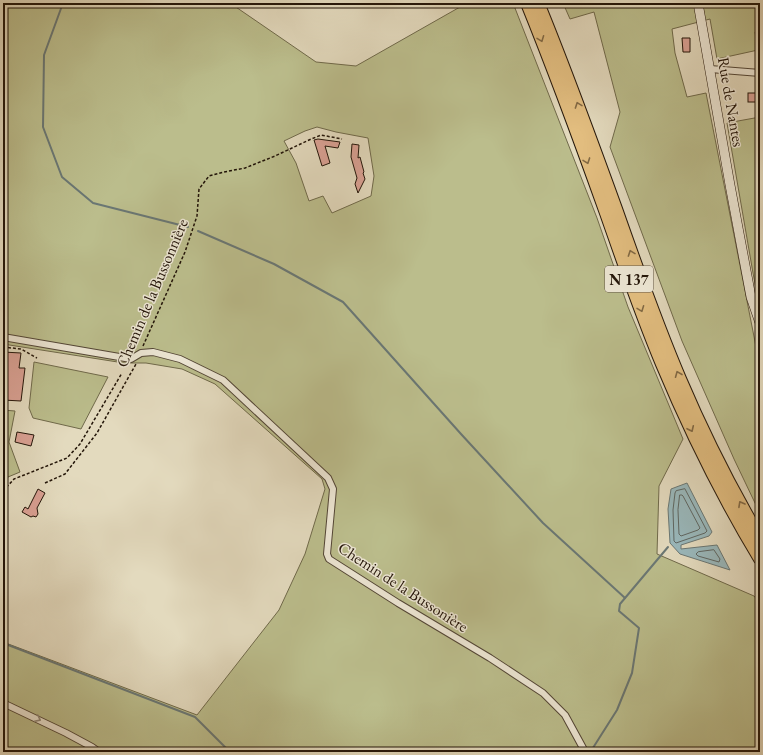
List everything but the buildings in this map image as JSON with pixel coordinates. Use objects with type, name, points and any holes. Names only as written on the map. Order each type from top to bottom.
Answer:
[{"type":"highway","name":"N 137","points":[[527,3],[664,369],[709,466],[760,559]]},
{"type":"highway","name":"N 137","points":[[538,3],[585,124],[640,279],[680,379],[702,429],[723,471],[760,538]]},
{"type":"main road","name":"Rue de Nantes","points":[[698,3],[751,297],[760,323]]},
{"type":"street","points":[[710,69],[760,73]]},
{"type":"street","points":[[3,337],[131,359],[140,353]]},
{"type":"street","name":"Chemin de la Bussonière","points":[[140,353],[153,352],[180,359],[223,380],[328,478],[333,489],[327,554],[329,559],[398,603],[490,658],[543,693],[565,715],[584,752]]},
{"type":"street","points":[[3,703],[66,733],[99,752]]},
{"type":"path","name":"Chemin de la Bussonnière","points":[[45,482],[65,474],[97,433],[136,364],[185,252],[197,216],[199,189],[210,176],[244,168],[321,135],[342,139]]},
{"type":"path","points":[[3,347],[21,349],[37,358]]},
{"type":"path","points":[[3,491],[14,479],[67,458],[80,444],[122,373]]},
{"type":"green space","points":[[3,3],[230,3],[316,62],[356,66],[467,3],[513,3],[597,218],[628,307],[683,439],[659,486],[657,554],[754,596],[760,603],[760,752],[3,752],[3,642],[197,715],[279,610],[305,554],[325,489],[322,479],[215,384],[182,369],[146,363],[124,363],[3,344]],"holes":[[[317,127],[368,138],[374,176],[371,196],[332,213],[323,196],[309,201],[296,163],[284,141]]]},
{"type":"green space","points":[[563,3],[760,3],[760,31],[755,32],[758,50],[717,59],[710,19],[672,29],[675,53],[687,97],[706,93],[760,367],[760,454],[756,455],[760,462],[760,512],[734,459],[682,341],[610,147],[620,112],[594,12],[570,19]]},
{"type":"green space","points":[[760,117],[760,304],[753,273],[727,123]]},
{"type":"green space","points":[[34,362],[108,377],[81,429],[33,418],[29,408]]},
{"type":"green space","points":[[3,410],[15,411],[9,442],[20,472],[8,477],[3,484]]},
{"type":"water","points":[[687,483],[712,532],[709,536],[681,545],[681,549],[717,545],[730,570],[680,554],[670,543],[668,509],[671,489]]},
{"type":"waterway","points":[[63,3],[44,55],[43,127],[62,177],[93,203],[188,227]]},
{"type":"waterway","points":[[198,231],[274,264],[343,302],[543,523],[625,598]]},
{"type":"waterway","points":[[591,751],[617,710],[632,673],[639,628],[619,611],[620,604],[668,547]]},
{"type":"waterway","points":[[3,643],[195,717],[230,752]]}]
